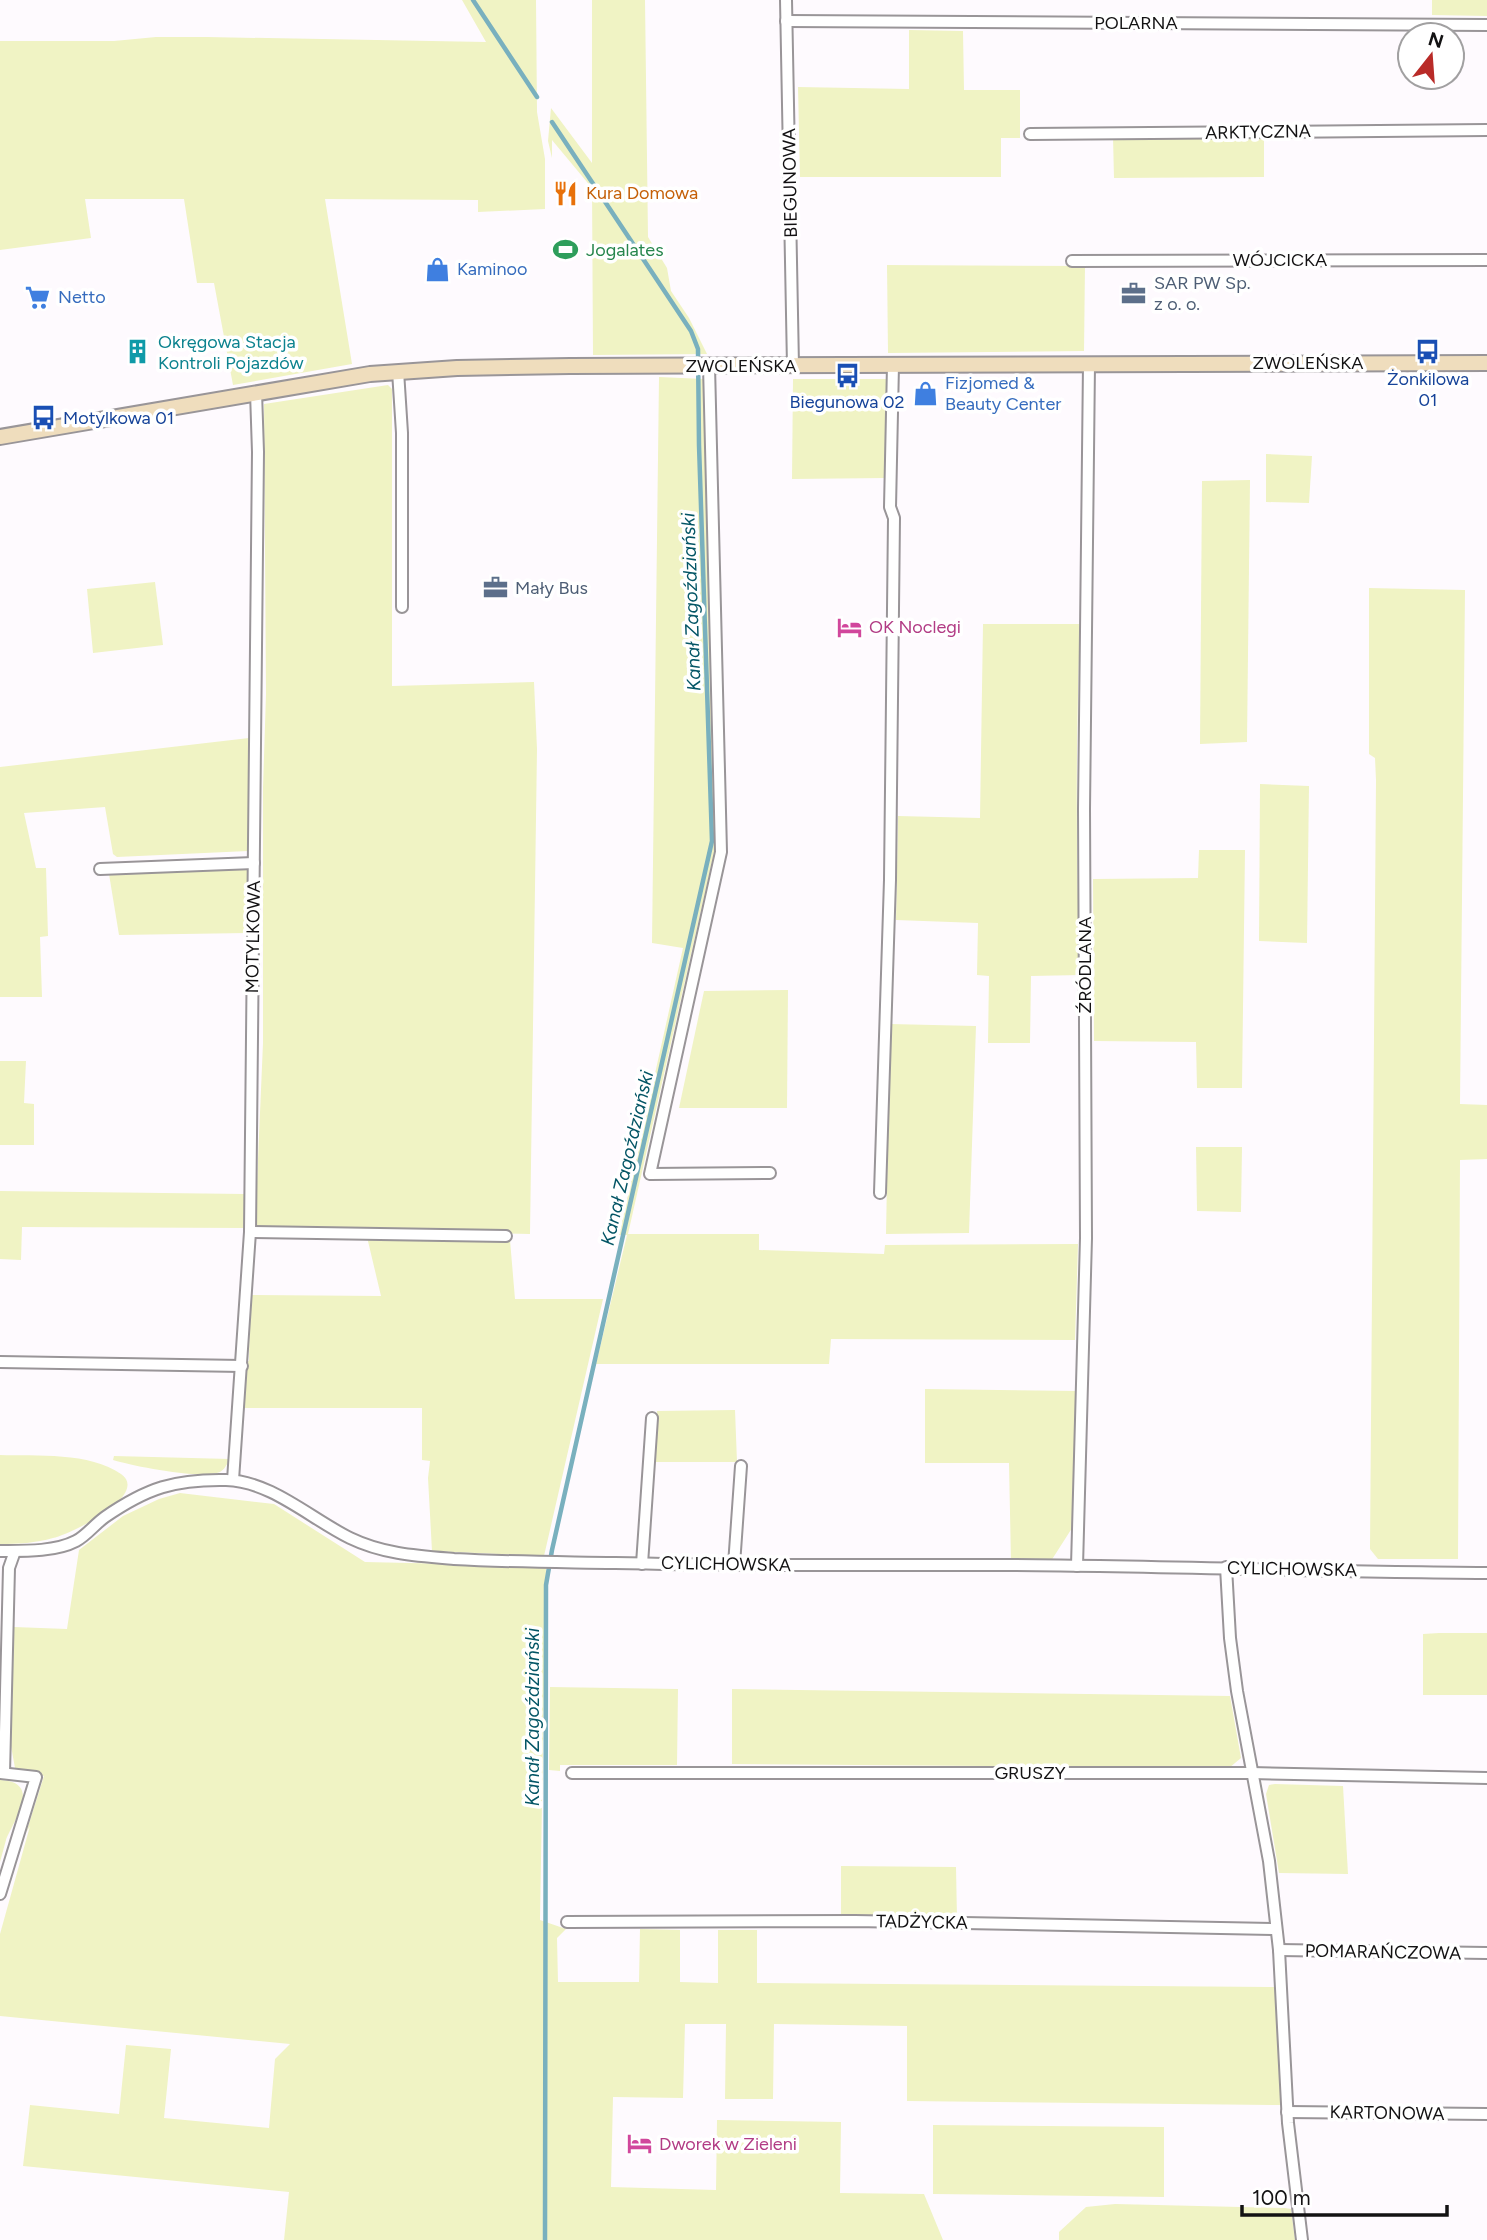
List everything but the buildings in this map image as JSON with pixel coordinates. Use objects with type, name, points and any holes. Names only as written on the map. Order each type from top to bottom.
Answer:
[{"type":"street","name":"BIEGUNOWA","points":[[786,0],[793,366]]},
{"type":"street","name":"POLARNA","points":[[786,21],[1487,25]]},
{"type":"street","name":"ARKTYCZNA","points":[[1030,135],[1487,130]]},
{"type":"street","name":"WÓJCICKA","points":[[1072,261],[1487,260]]},
{"type":"street","name":"ZWOLEŃSKA","points":[[0,437],[256,392],[398,371],[488,367],[1487,363]]},
{"type":"street","name":"ŹRÓDLANA","points":[[1077,1566],[1086,1238],[1084,809],[1089,364]]},
{"type":"street","points":[[880,1194],[890,880],[894,518],[890,507],[893,365]]},
{"type":"street","points":[[707,366],[721,852],[650,1174],[770,1173]]},
{"type":"street","points":[[398,371],[402,433],[402,607]]},
{"type":"street","name":"MOTYLKOWA","points":[[233,1480],[250,1232],[258,452],[256,392]]},
{"type":"street","points":[[100,869],[254,863]]},
{"type":"street","points":[[250,1232],[506,1236]]},
{"type":"street","points":[[0,1362],[242,1366]]},
{"type":"street","points":[[642,1564],[652,1418]]},
{"type":"street","points":[[734,1565],[741,1466]]},
{"type":"street","name":"CYLICHOWSKA","points":[[0,1551],[52,1548],[76,1541],[97,1522],[130,1499],[166,1485],[181,1481],[233,1480],[272,1494],[350,1538],[402,1555],[642,1564],[1226,1567],[1487,1573]]},
{"type":"street","points":[[0,1893],[36,1777],[2,1773],[9,1568],[15,1551]]},
{"type":"street","points":[[1226,1567],[1232,1652],[1251,1773],[1269,1861],[1279,1950],[1287,2112],[1302,2240]]},
{"type":"street","name":"GRUSZY","points":[[572,1773],[1251,1773],[1487,1778]]},
{"type":"street","name":"TADŻYCKA","points":[[567,1922],[855,1921],[1276,1929]]},
{"type":"street","name":"POMARAŃCZOWA","points":[[1279,1950],[1487,1953]]},
{"type":"street","name":"KARTONOWA","points":[[1287,2112],[1487,2114]]},
{"type":"green space","points":[[462,0],[536,0],[537,112],[545,159],[545,209],[478,212],[478,200],[325,199],[352,364],[233,385],[214,283],[197,283],[184,199],[85,199],[91,238],[0,250],[0,41],[114,41],[156,37],[207,37],[486,42]]},
{"type":"green space","points":[[592,0],[645,0],[648,237],[667,268],[671,291],[689,318],[707,354],[593,355],[592,188],[552,140],[552,158],[548,141],[551,108],[592,163]]},
{"type":"green space","points":[[1432,0],[1487,0],[1487,16],[1432,15]]},
{"type":"green space","points":[[909,30],[963,31],[964,90],[1020,90],[1020,138],[1001,138],[1001,177],[800,177],[798,87],[909,89]]},
{"type":"green space","points":[[1264,136],[1264,177],[1114,178],[1113,137]]},
{"type":"green space","points":[[887,265],[1085,266],[1084,351],[888,353]]},
{"type":"green space","points":[[659,377],[704,379],[715,848],[628,1234],[759,1234],[759,1250],[884,1254],[885,1245],[1078,1244],[1075,1340],[831,1339],[829,1364],[596,1364],[627,1235],[619,1235],[683,948],[652,943]]},
{"type":"green space","points":[[793,379],[886,379],[886,478],[792,479]]},
{"type":"green space","points":[[388,385],[392,389],[392,686],[534,682],[537,749],[530,1234],[255,1229],[263,1043],[263,788],[266,694],[264,404]]},
{"type":"green space","points":[[1266,454],[1312,456],[1309,503],[1266,502]]},
{"type":"green space","points":[[1250,480],[1247,742],[1200,744],[1202,481]]},
{"type":"green space","points":[[155,582],[163,645],[93,653],[87,589]]},
{"type":"green space","points":[[1369,588],[1465,590],[1460,1104],[1487,1105],[1487,1159],[1460,1160],[1458,1559],[1378,1559],[1370,1549],[1376,780],[1375,758],[1369,754]]},
{"type":"green space","points":[[983,624],[1080,624],[1077,799],[1081,975],[1031,976],[1030,1043],[988,1043],[989,976],[977,975],[978,923],[896,920],[898,816],[980,818]]},
{"type":"green space","points":[[249,738],[248,851],[117,857],[113,854],[105,807],[24,813],[36,868],[46,868],[48,936],[40,937],[42,997],[0,997],[0,767]]},
{"type":"green space","points":[[1260,784],[1309,786],[1307,943],[1259,941]]},
{"type":"green space","points":[[1199,850],[1245,850],[1242,1088],[1197,1088],[1196,1042],[1094,1041],[1093,879],[1198,878]]},
{"type":"green space","points":[[247,868],[247,933],[119,935],[109,874]]},
{"type":"green space","points":[[788,990],[787,1108],[679,1108],[704,991]]},
{"type":"green space","points":[[890,1024],[976,1026],[969,1233],[886,1234]]},
{"type":"green space","points":[[0,1061],[26,1061],[24,1103],[34,1104],[34,1145],[0,1145]]},
{"type":"green space","points":[[1196,1147],[1242,1147],[1241,1212],[1197,1211]]},
{"type":"green space","points":[[0,1191],[245,1194],[245,1228],[22,1227],[21,1260],[0,1259]]},
{"type":"green space","points":[[367,1237],[510,1240],[515,1299],[603,1299],[544,1556],[432,1551],[428,1478],[430,1461],[422,1460],[422,1408],[242,1408],[246,1362],[249,1361],[250,1295],[381,1296]]},
{"type":"green space","points":[[925,1389],[1077,1391],[1074,1525],[1051,1561],[1011,1562],[1009,1463],[925,1463]]},
{"type":"green space","points":[[735,1410],[737,1462],[654,1462],[657,1411]]},
{"type":"green space","points":[[0,1455],[62,1457],[94,1462],[121,1474],[127,1483],[125,1492],[117,1503],[104,1513],[75,1530],[47,1540],[0,1544]]},
{"type":"green space","points":[[114,1456],[230,1459],[220,1472],[198,1474],[136,1466],[113,1460]]},
{"type":"green space","points":[[180,1493],[274,1504],[365,1562],[546,1566],[540,1920],[566,1929],[557,1938],[558,1982],[639,1982],[640,1929],[680,1930],[680,1982],[718,1983],[718,1930],[757,1930],[757,1983],[1275,1987],[1281,2105],[907,2101],[907,2026],[774,2024],[773,2099],[725,2099],[726,2024],[685,2024],[683,2098],[613,2097],[611,2187],[716,2190],[717,2120],[841,2122],[840,2193],[924,2194],[943,2240],[284,2240],[289,2192],[23,2166],[30,2105],[119,2114],[126,2045],[171,2049],[164,2118],[269,2128],[275,2059],[290,2044],[0,2016],[0,1934],[44,1776],[15,1768],[11,1746],[14,1627],[67,1629],[79,1550],[123,1516],[159,1499]]},
{"type":"green space","points":[[1487,1633],[1487,1695],[1423,1695],[1423,1634]]},
{"type":"green space","points":[[550,1687],[678,1689],[677,1765],[560,1765],[560,1771],[549,1770]]},
{"type":"green space","points":[[732,1689],[1230,1696],[1241,1758],[1229,1768],[732,1764]]},
{"type":"green space","points":[[0,1780],[13,1782],[20,1787],[23,1795],[0,1862]]},
{"type":"green space","points":[[1269,1785],[1343,1786],[1348,1874],[1279,1873],[1266,1794]]},
{"type":"green space","points":[[841,1866],[956,1867],[957,1919],[841,1917]]},
{"type":"green space","points":[[933,2125],[1164,2127],[1164,2197],[933,2194]]},
{"type":"green space","points":[[1115,2204],[1291,2209],[1295,2240],[1059,2240],[1059,2232],[1086,2207]]},
{"type":"waterway","name":"Kanał Zagoździański","points":[[473,0],[537,97]]},
{"type":"waterway","name":"Kanał Zagoździański","points":[[545,2240],[546,1585],[712,841],[698,349],[691,331],[552,122]]},
{"type":"place","name":"Kura Domowa","points":[[566,193]]},
{"type":"place","name":"Jogalates","points":[[566,250]]},
{"type":"place","name":"Kaminoo","points":[[437,269]]},
{"type":"place","name":"SAR PW Sp. z o. o.","points":[[1134,293]]},
{"type":"place","name":"Netto","points":[[38,297]]},
{"type":"place","name":"Okręgowa Stacja Kontroli Pojazdów","points":[[138,352]]},
{"type":"place","name":"Żonkilowa 01","points":[[1428,352]]},
{"type":"place","name":"Biegunowa 02","points":[[847,375]]},
{"type":"place","name":"Fizjomed & Beauty Center","points":[[925,393]]},
{"type":"place","name":"Motylkowa 01","points":[[43,418]]},
{"type":"place","name":"Mały Bus","points":[[495,588]]},
{"type":"place","name":"OK Noclegi","points":[[849,627]]},
{"type":"place","name":"Dworek w Zieleni","points":[[639,2144]]}]
